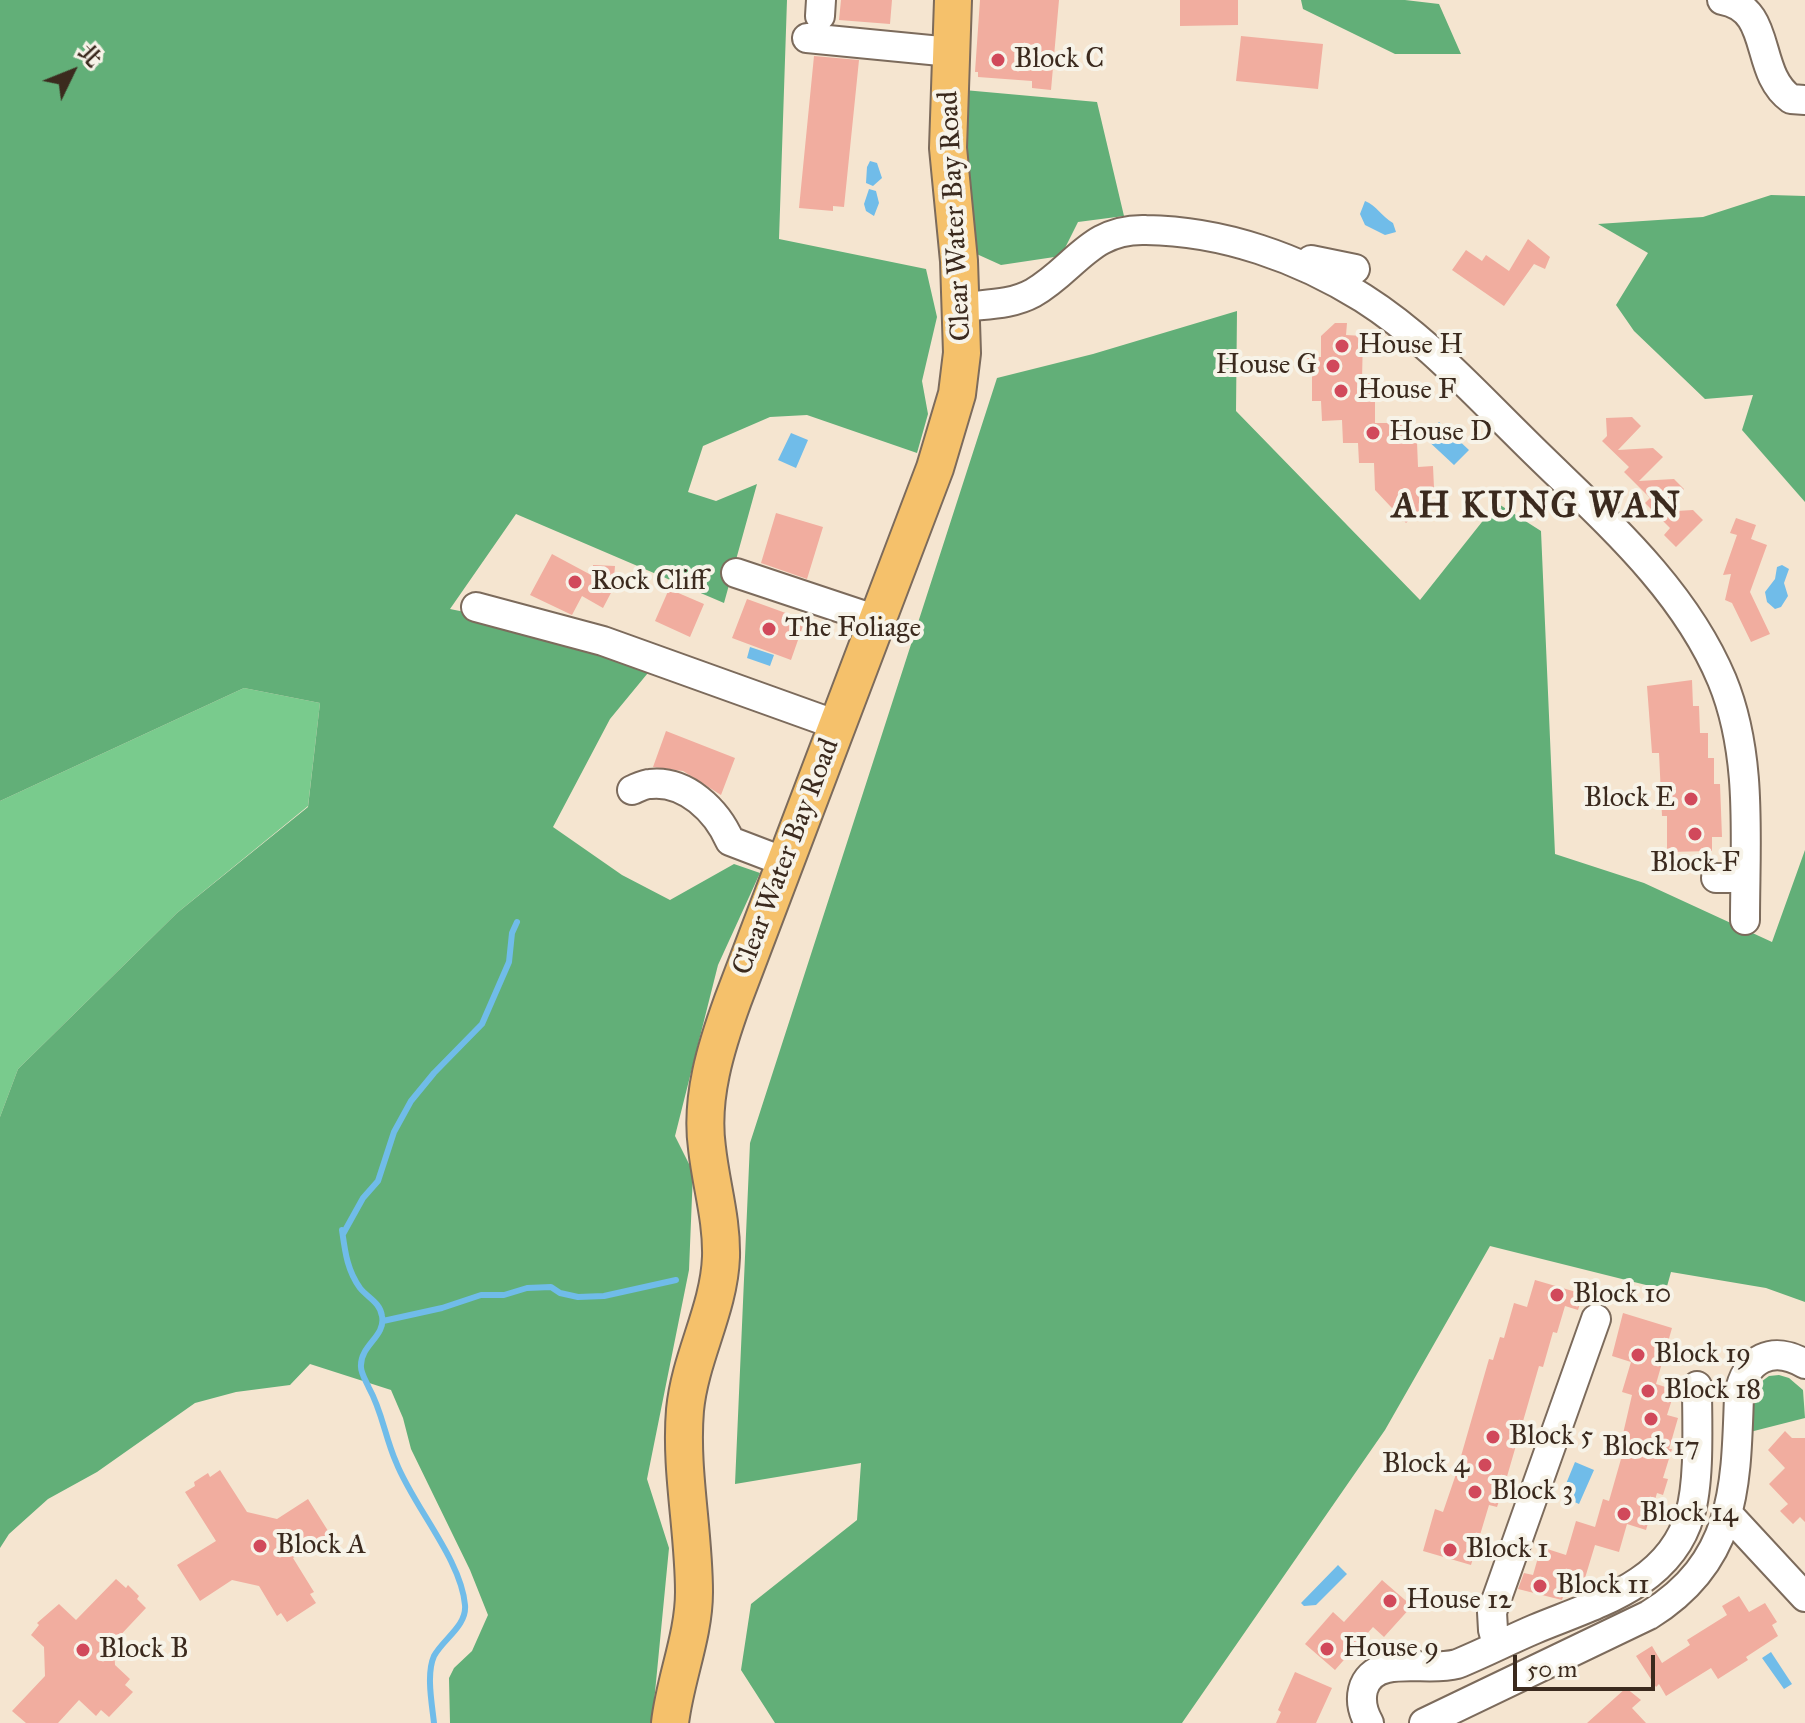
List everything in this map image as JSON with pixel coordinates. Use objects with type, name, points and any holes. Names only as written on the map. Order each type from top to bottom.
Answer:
[{"type":"main road","name":"Clear Water Bay Road","points":[[670,1723],[691,1626],[694,1594],[685,1412],[691,1372],[716,1298],[721,1257],[719,1213],[706,1146],[707,1094],[723,1027],[935,468],[952,413],[962,353],[963,307],[948,148],[953,0]]},
{"type":"street","points":[[1722,0],[1739,4],[1750,13],[1776,83],[1791,99],[1805,100]]},
{"type":"street","points":[[816,18],[855,41],[951,52]]},
{"type":"street","points":[[963,307],[1023,298],[1046,284],[1093,244],[1119,232],[1162,231],[1238,243],[1289,260],[1362,297],[1400,325],[1467,386],[1637,554],[1665,586],[1699,634],[1729,699],[1744,775],[1745,920]]},
{"type":"street","points":[[1238,243],[1262,237],[1279,241],[1298,256],[1318,263],[1355,269]]},
{"type":"street","points":[[736,573],[877,620]]},
{"type":"street","points":[[476,607],[603,641],[837,725]]},
{"type":"street","points":[[632,790],[650,783],[686,792],[707,805],[721,820],[730,841],[785,862]]},
{"type":"street","points":[[1716,878],[1745,878]]},
{"type":"street","points":[[1497,1645],[1492,1612],[1596,1319]]},
{"type":"street","points":[[1424,1723],[1664,1606],[1690,1582],[1720,1535],[1728,1514],[1736,1476],[1739,1395],[1747,1370],[1769,1356],[1782,1355],[1805,1364]]},
{"type":"street","points":[[1369,1723],[1362,1711],[1363,1687],[1380,1670],[1392,1667],[1444,1667],[1470,1659],[1621,1593],[1652,1574],[1676,1545],[1692,1511],[1697,1386]]},
{"type":"street","points":[[1728,1514],[1805,1597]]},
{"type":"green space","points":[[0,0],[787,0],[779,239],[926,269],[937,317],[922,381],[928,414],[917,453],[807,415],[770,417],[703,446],[688,492],[716,501],[757,484],[724,603],[516,514],[450,609],[524,624],[652,668],[610,719],[553,827],[622,875],[670,900],[734,864],[760,873],[718,965],[675,1136],[693,1172],[689,1270],[647,1479],[669,1548],[652,1723],[450,1723],[449,1678],[454,1668],[472,1651],[488,1615],[470,1570],[411,1449],[391,1390],[310,1364],[290,1385],[236,1392],[195,1403],[97,1472],[48,1499],[9,1534],[0,1548],[0,1117],[18,1069],[177,913],[308,807],[320,703],[244,688],[0,801]]},
{"type":"green space","points":[[1301,0],[1405,0],[1439,4],[1461,54],[1395,54],[1303,9]]},
{"type":"green space","points":[[964,90],[1097,102],[1124,216],[1078,222],[1061,256],[1001,265],[970,251]]},
{"type":"green space","points":[[1771,195],[1805,196],[1805,502],[1742,430],[1753,395],[1705,399],[1634,331],[1616,305],[1648,253],[1598,224],[1703,217]]},
{"type":"green space","points":[[1237,311],[1236,411],[1420,600],[1497,503],[1541,531],[1555,854],[1644,883],[1772,942],[1805,850],[1805,1302],[1766,1288],[1671,1272],[1666,1290],[1490,1246],[1385,1430],[1182,1723],[775,1723],[741,1670],[751,1604],[857,1520],[861,1463],[735,1484],[750,1143],[997,378],[1093,354]]},
{"type":"green space","points":[[244,688],[320,703],[308,806],[177,913],[18,1069],[0,1117],[0,801]]},
{"type":"green space","points":[[1769,1376],[1789,1378],[1803,1390],[1805,1418],[1746,1433],[1754,1387]]},
{"type":"water","points":[[870,161],[877,163],[882,178],[873,186],[866,183]]},
{"type":"water","points":[[869,189],[876,191],[879,203],[874,216],[866,211],[864,204]]},
{"type":"water","points":[[1365,201],[1393,223],[1396,232],[1385,235],[1365,225],[1360,214]]},
{"type":"water","points":[[1439,422],[1469,450],[1454,465],[1425,438]]},
{"type":"water","points":[[791,433],[808,440],[796,468],[778,460]]},
{"type":"water","points":[[1782,565],[1789,569],[1784,583],[1788,596],[1781,607],[1775,609],[1767,602],[1765,592],[1775,579],[1777,567]]},
{"type":"water","points":[[750,647],[774,655],[770,666],[747,658]]},
{"type":"water","points":[[1575,1462],[1594,1470],[1579,1504],[1561,1496]]},
{"type":"water","points":[[1338,1565],[1347,1574],[1316,1605],[1304,1606],[1301,1603]]},
{"type":"water","points":[[1771,1652],[1792,1684],[1784,1689],[1762,1658]]},
{"type":"building","points":[[841,0],[892,0],[890,24],[839,20]]},
{"type":"building","points":[[980,0],[1059,0],[1051,90],[1032,88],[1032,81],[978,77],[978,72],[975,72]]},
{"type":"building","points":[[1180,0],[1238,0],[1238,25],[1180,26]]},
{"type":"building","points":[[1241,36],[1323,44],[1318,89],[1236,81]]},
{"type":"building","points":[[814,56],[859,60],[844,207],[833,206],[833,211],[799,208]]},
{"type":"building","points":[[1528,239],[1550,257],[1545,269],[1534,264],[1504,306],[1452,270],[1466,250],[1482,261],[1486,255],[1509,271]]},
{"type":"building","points":[[1335,323],[1347,323],[1346,335],[1363,336],[1362,380],[1370,380],[1371,400],[1375,400],[1375,423],[1403,423],[1404,442],[1417,442],[1418,467],[1433,466],[1434,488],[1430,488],[1430,500],[1406,523],[1375,490],[1374,463],[1359,463],[1358,443],[1343,443],[1342,420],[1322,421],[1321,401],[1312,401],[1312,375],[1303,375],[1303,357],[1321,357],[1321,336]]},
{"type":"building","points":[[1632,417],[1641,426],[1618,450],[1653,448],[1663,457],[1639,481],[1674,479],[1684,489],[1660,512],[1693,510],[1703,520],[1676,547],[1664,535],[1670,528],[1645,503],[1650,498],[1624,472],[1629,467],[1602,441],[1607,436],[1606,418]]},
{"type":"building","points":[[776,513],[823,527],[807,579],[761,563]]},
{"type":"building","points":[[1736,518],[1756,525],[1751,539],[1767,545],[1750,592],[1770,634],[1751,642],[1732,603],[1725,600],[1731,574],[1723,575],[1737,535],[1730,533]]},
{"type":"building","name":"Rock Cliff","points":[[552,554],[593,576],[593,565],[615,566],[613,589],[603,608],[582,596],[572,615],[530,595]]},
{"type":"building","points":[[669,589],[704,604],[690,637],[655,621]]},
{"type":"building","name":"The Foliage","points":[[747,599],[805,620],[791,660],[732,638]]},
{"type":"building","points":[[1692,680],[1693,706],[1699,706],[1700,733],[1708,733],[1708,758],[1714,758],[1714,784],[1720,784],[1722,837],[1712,837],[1712,851],[1667,852],[1667,816],[1662,816],[1659,753],[1652,753],[1647,686]]},
{"type":"building","points":[[666,731],[735,758],[721,795],[683,771],[653,767]]},
{"type":"building","points":[[1535,1280],[1583,1294],[1578,1310],[1565,1306],[1557,1333],[1553,1332],[1543,1367],[1539,1366],[1497,1507],[1489,1505],[1471,1565],[1423,1551],[1435,1509],[1443,1512],[1489,1359],[1493,1360],[1500,1337],[1504,1338],[1514,1303],[1527,1307]]},
{"type":"building","points":[[1623,1313],[1672,1328],[1656,1384],[1675,1390],[1667,1415],[1678,1418],[1663,1478],[1668,1479],[1663,1495],[1657,1493],[1646,1530],[1627,1524],[1619,1552],[1595,1545],[1585,1578],[1570,1574],[1562,1600],[1518,1589],[1524,1573],[1533,1575],[1541,1547],[1566,1555],[1576,1521],[1595,1527],[1603,1499],[1609,1501],[1623,1452],[1619,1451],[1632,1395],[1622,1392],[1631,1362],[1612,1356]]},
{"type":"building","points":[[1785,1431],[1792,1438],[1805,1438],[1805,1522],[1800,1517],[1793,1524],[1780,1511],[1788,1504],[1769,1484],[1785,1468],[1768,1450]]},
{"type":"building","name":"Block A","points":[[220,1470],[247,1512],[277,1519],[308,1499],[330,1534],[293,1558],[314,1592],[310,1594],[316,1603],[287,1622],[281,1613],[277,1616],[259,1586],[232,1580],[200,1601],[177,1565],[216,1541],[185,1492],[208,1473],[210,1477]]},
{"type":"building","name":"Block B","points":[[116,1579],[126,1588],[128,1585],[146,1608],[114,1642],[115,1665],[130,1679],[125,1685],[133,1692],[109,1717],[101,1710],[96,1716],[79,1700],[58,1723],[26,1723],[12,1711],[45,1676],[44,1647],[31,1635],[39,1625],[37,1623],[59,1604],[76,1620]]},
{"type":"building","points":[[1382,1580],[1412,1606],[1384,1637],[1373,1627],[1335,1670],[1305,1644],[1333,1612],[1344,1622]]},
{"type":"building","points":[[1739,1596],[1749,1612],[1765,1603],[1777,1622],[1772,1625],[1778,1636],[1718,1679],[1711,1668],[1666,1696],[1659,1684],[1656,1687],[1636,1656],[1652,1646],[1662,1663],[1690,1645],[1687,1640],[1727,1615],[1722,1606]]},
{"type":"building","points":[[1295,1672],[1332,1688],[1316,1723],[1276,1723],[1281,1712],[1278,1710]]},
{"type":"building","points":[[1626,1688],[1641,1700],[1632,1708],[1646,1723],[1587,1723]]},
{"type":"waterway","points":[[343,1234],[363,1198],[378,1181],[394,1132],[411,1101],[482,1024],[509,962],[512,933],[517,922]]},
{"type":"waterway","points":[[342,1230],[352,1274],[360,1288],[379,1307],[382,1316],[380,1329],[362,1358],[362,1374],[404,1479],[446,1551],[462,1587],[465,1613],[434,1656],[430,1671],[434,1723]]},
{"type":"waterway","points":[[383,1321],[442,1308],[481,1295],[504,1295],[527,1288],[551,1287],[560,1293],[578,1297],[604,1296],[676,1280]]},
{"type":"place","name":"Block C","points":[[998,60]]},
{"type":"place","name":"House H","points":[[1342,346]]},
{"type":"place","name":"House G","points":[[1333,366]]},
{"type":"place","name":"House F","points":[[1341,391]]},
{"type":"place","name":"House D","points":[[1373,433]]},
{"type":"place","name":"Rock Cliff","points":[[575,582]]},
{"type":"place","name":"The Foliage","points":[[769,629]]},
{"type":"place","name":"Block E","points":[[1691,799]]},
{"type":"place","name":"Block F","points":[[1695,834]]},
{"type":"place","name":"Block 10","points":[[1557,1295]]},
{"type":"place","name":"Block 19","points":[[1638,1355]]},
{"type":"place","name":"Block 18","points":[[1648,1391]]},
{"type":"place","name":"Block 17","points":[[1651,1419]]},
{"type":"place","name":"Block 5","points":[[1493,1437]]},
{"type":"place","name":"Block 4","points":[[1485,1465]]},
{"type":"place","name":"Block 3","points":[[1475,1492]]},
{"type":"place","name":"Block 14","points":[[1624,1514]]},
{"type":"place","name":"Block A","points":[[260,1546]]},
{"type":"place","name":"Block 1","points":[[1450,1550]]},
{"type":"place","name":"Block 11","points":[[1540,1586]]},
{"type":"place","name":"House 12","points":[[1390,1601]]},
{"type":"place","name":"House 9","points":[[1327,1649]]},
{"type":"place","name":"Block B","points":[[83,1650]]},
{"type":"district","name":"AH KUNG WAN","points":[[1537,508]]}]
